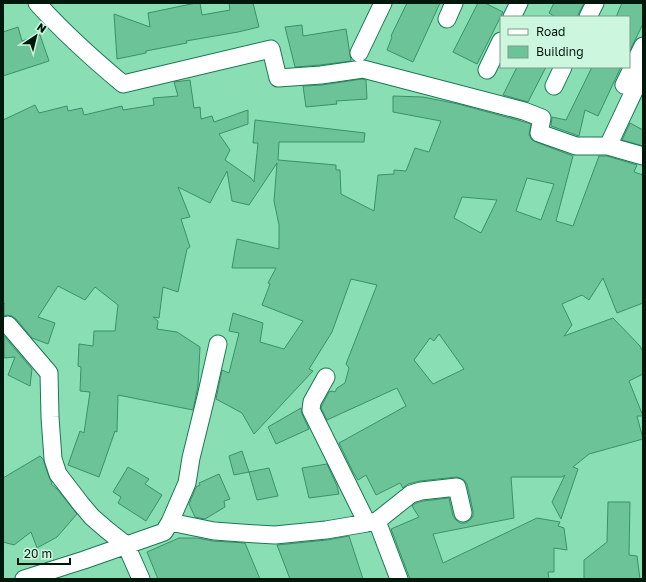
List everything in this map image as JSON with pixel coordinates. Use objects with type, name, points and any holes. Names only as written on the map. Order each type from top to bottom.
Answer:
[{"type":"street","points":[[37,3],[92,59],[123,84],[271,49],[278,78],[321,75],[363,69],[524,111],[542,118],[539,133],[576,146],[608,146],[643,156]]},
{"type":"street","points":[[359,53],[383,3]]},
{"type":"street","points":[[447,19],[454,3]]},
{"type":"street","points":[[512,16],[519,3]]},
{"type":"street","points":[[588,16],[595,3]]},
{"type":"street","points":[[487,70],[500,43]]},
{"type":"street","points":[[613,109],[643,46]]},
{"type":"street","points":[[554,86],[563,68]]},
{"type":"street","points":[[608,146],[643,72]]},
{"type":"street","points":[[8,325],[49,373],[53,459],[58,474],[92,517],[126,545],[141,579]]},
{"type":"street","points":[[24,579],[164,532],[187,483],[191,458],[218,344]]},
{"type":"street","points":[[326,376],[312,402],[311,410],[372,522],[399,579]]},
{"type":"street","points":[[170,522],[214,531],[275,535],[320,531],[372,522],[411,494],[421,491],[457,487],[464,513]]},
{"type":"building","points":[[200,3],[202,15],[230,10],[229,3],[253,3],[259,27],[186,41],[187,43],[146,51],[146,53],[117,59],[114,14],[150,27],[148,13]]},
{"type":"building","points":[[407,3],[440,3],[413,62],[387,50],[392,37],[391,36]]},
{"type":"building","points":[[478,3],[485,3],[503,12],[477,64],[453,52]]},
{"type":"building","points":[[554,3],[584,3],[578,16],[554,16],[549,13]]},
{"type":"building","points":[[622,3],[643,3],[643,24],[630,50],[630,16],[616,16]]},
{"type":"building","points":[[302,25],[303,36],[346,29],[351,61],[295,67],[285,27]]},
{"type":"building","points":[[18,27],[22,41],[40,35],[49,61],[3,76],[3,32]]},
{"type":"building","points":[[516,68],[545,68],[528,102],[503,95]]},
{"type":"building","points":[[592,68],[621,68],[598,116],[585,110],[579,136],[551,126],[552,117],[566,120]]},
{"type":"building","points":[[362,79],[366,80],[367,99],[336,101],[337,104],[306,107],[303,86],[322,85]]},
{"type":"building","points":[[190,80],[194,108],[200,107],[201,119],[212,116],[214,122],[248,110],[248,124],[219,134],[230,150],[225,160],[251,178],[254,182],[258,143],[253,143],[255,120],[365,133],[364,142],[279,142],[278,160],[336,165],[336,170],[340,170],[341,194],[374,211],[378,175],[394,174],[394,170],[406,171],[415,148],[429,152],[441,121],[393,112],[393,96],[423,97],[458,104],[531,124],[529,135],[532,140],[573,156],[556,221],[573,226],[599,156],[607,156],[637,165],[634,172],[643,175],[643,303],[617,313],[603,278],[589,300],[582,295],[562,304],[572,325],[564,336],[613,318],[640,346],[643,352],[643,374],[629,381],[643,416],[637,416],[643,439],[589,454],[573,467],[578,469],[561,519],[552,502],[565,475],[562,477],[511,477],[514,518],[433,534],[443,563],[537,518],[560,522],[558,526],[564,528],[567,550],[554,548],[554,572],[548,572],[549,579],[410,579],[391,529],[419,517],[412,506],[423,501],[449,498],[453,516],[460,523],[466,523],[470,520],[473,516],[473,511],[467,484],[460,478],[456,477],[420,481],[408,484],[403,488],[400,483],[376,495],[366,475],[358,480],[353,472],[339,443],[406,406],[397,388],[327,420],[321,408],[329,392],[335,392],[337,388],[345,383],[349,368],[346,364],[377,285],[351,279],[332,332],[309,369],[313,371],[254,434],[242,413],[216,399],[222,370],[229,373],[239,333],[229,331],[233,313],[263,323],[260,342],[284,349],[303,321],[262,305],[270,284],[268,283],[276,268],[232,268],[237,239],[279,249],[279,225],[274,201],[277,163],[249,205],[232,201],[227,171],[210,203],[178,187],[190,217],[181,219],[190,247],[187,249],[178,292],[163,287],[159,318],[153,317],[158,321],[157,329],[177,332],[200,347],[198,386],[193,410],[118,395],[117,432],[115,431],[99,477],[68,465],[80,431],[84,433],[90,392],[80,391],[81,367],[78,366],[79,344],[93,346],[94,331],[115,331],[118,305],[95,287],[85,300],[58,286],[38,317],[55,323],[48,344],[32,338],[12,316],[4,316],[3,120],[35,105],[39,113],[67,106],[68,111],[82,108],[84,115],[122,106],[123,110],[154,105],[153,98],[178,96],[174,82]],"holes":[[[527,178],[554,184],[541,220],[516,211]],[[462,197],[497,200],[481,233],[454,218]],[[439,334],[464,369],[433,384],[414,360],[430,338],[434,341]]]},
{"type":"building","points":[[630,123],[643,130],[643,146],[622,140]]},
{"type":"building","points":[[4,336],[32,369],[30,386],[8,375],[15,357],[4,358]]},
{"type":"building","points":[[301,408],[302,414],[309,429],[276,444],[268,427]]},
{"type":"building","points":[[242,451],[249,472],[234,475],[229,456]]},
{"type":"building","points":[[40,456],[43,459],[52,483],[51,484],[57,489],[77,514],[57,537],[37,548],[31,532],[14,545],[3,542],[3,478]]},
{"type":"building","points":[[327,464],[339,494],[309,498],[302,468]]},
{"type":"building","points":[[128,467],[149,479],[145,484],[162,495],[146,521],[118,503],[121,497],[113,492]]},
{"type":"building","points":[[269,468],[278,496],[257,500],[249,472]]},
{"type":"building","points":[[219,474],[230,499],[224,501],[225,507],[205,519],[195,517],[189,504],[196,487],[200,485],[199,483]]},
{"type":"building","points":[[608,502],[630,502],[629,555],[637,556],[640,579],[584,579],[584,560],[607,542]]},
{"type":"building","points":[[349,536],[363,579],[290,579],[277,545],[327,540]]},
{"type":"building","points":[[179,538],[197,538],[213,541],[245,543],[260,579],[158,579],[147,552]]}]
